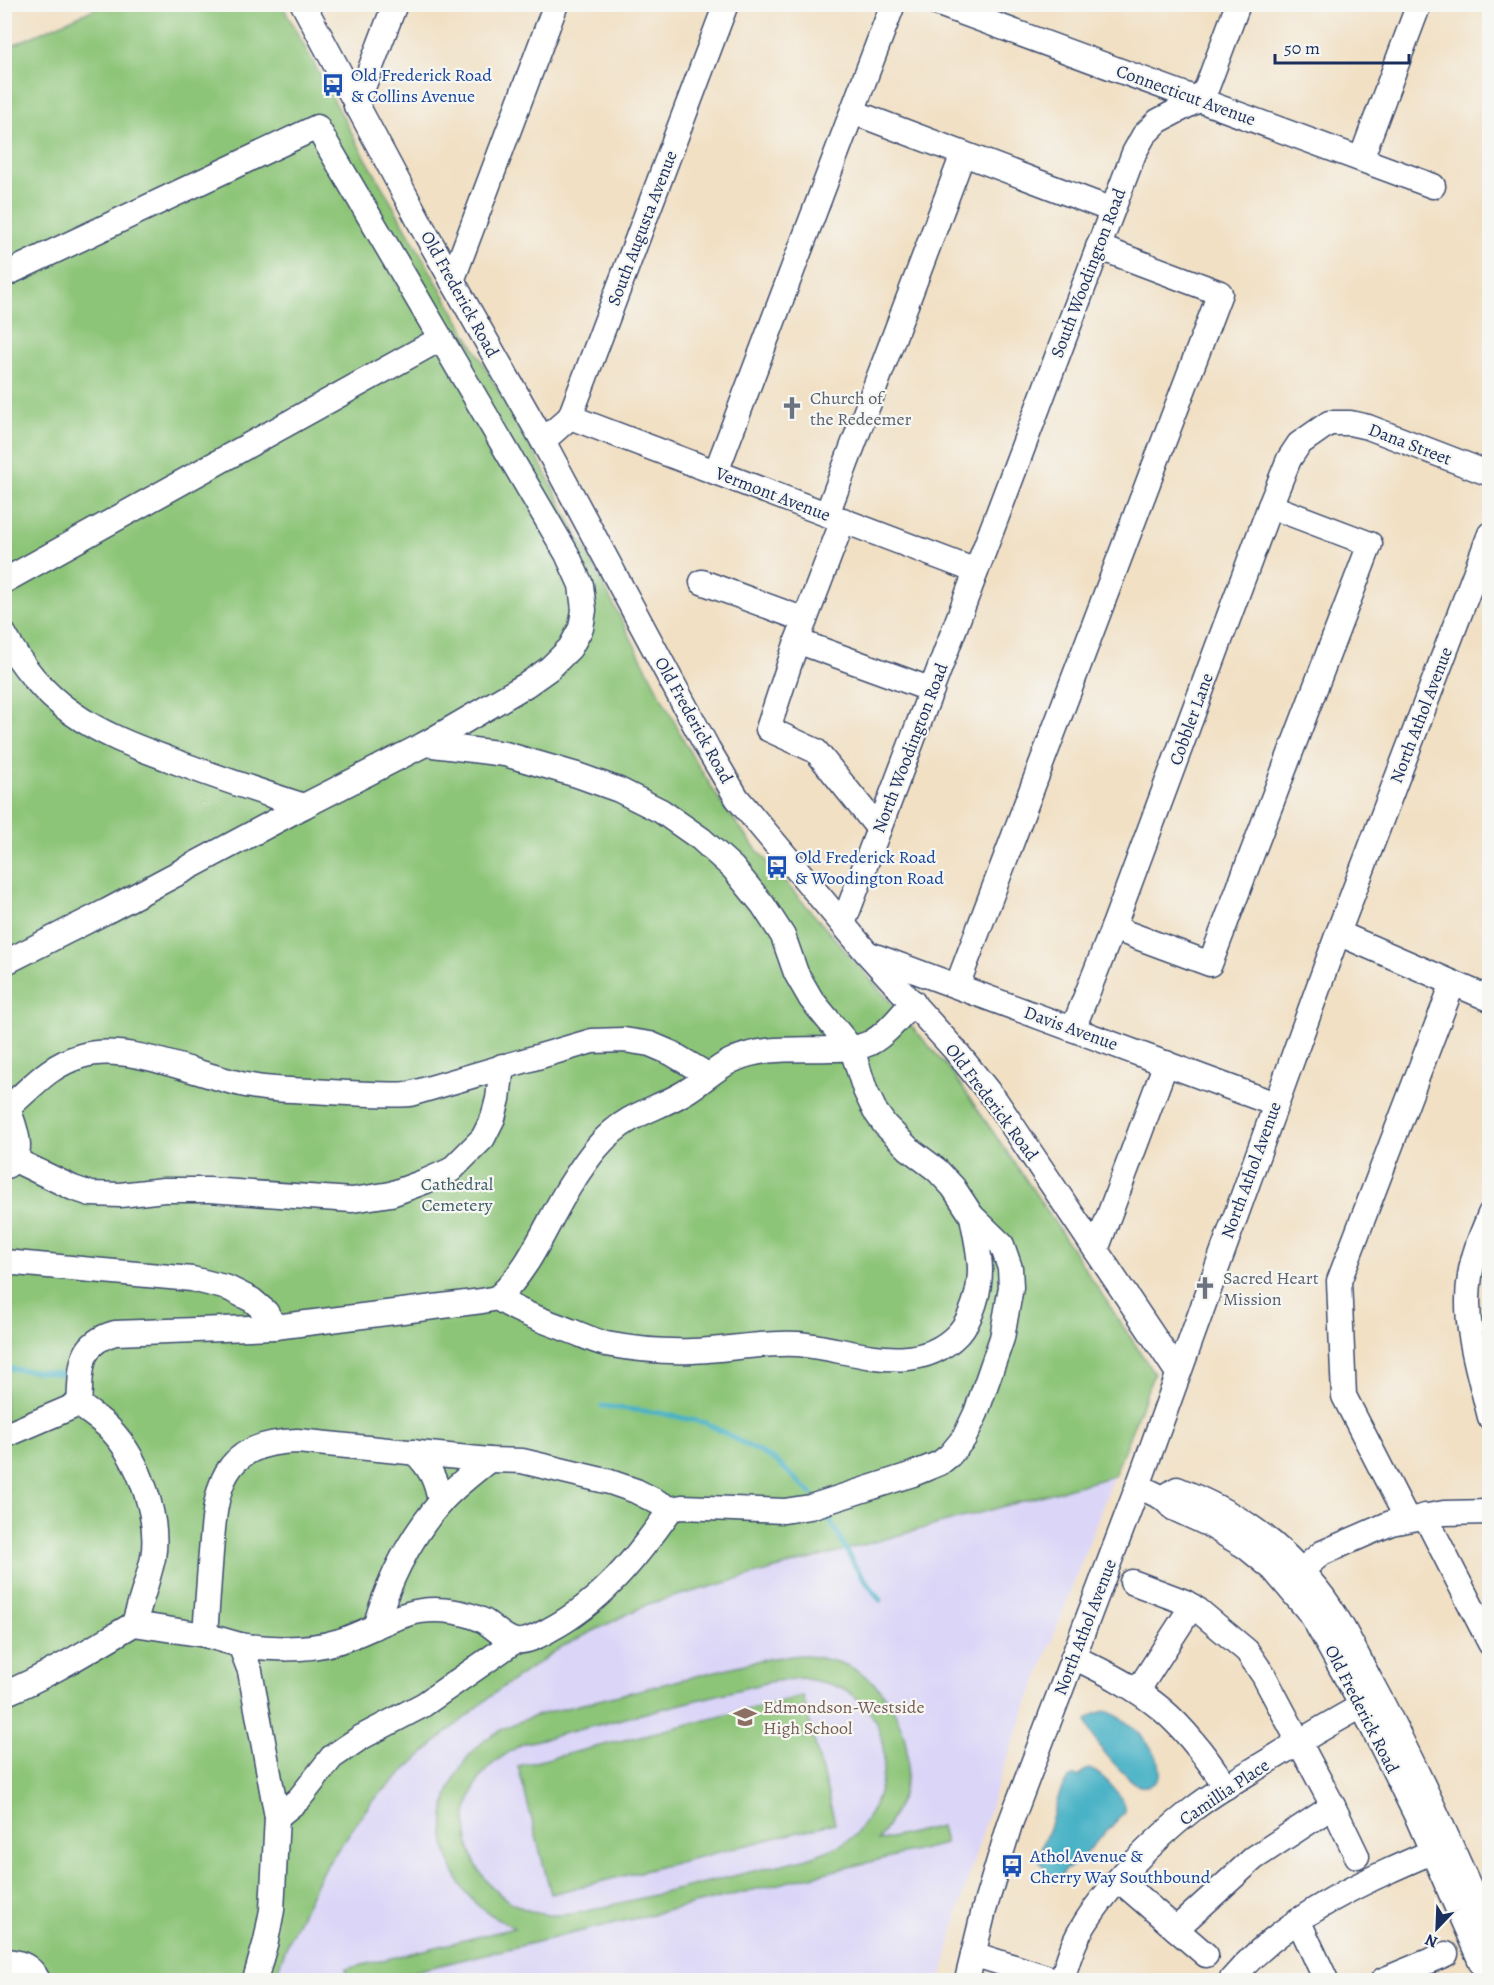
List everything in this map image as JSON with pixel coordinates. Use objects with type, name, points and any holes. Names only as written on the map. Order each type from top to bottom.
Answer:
[{"type":"street","name":"Old Frederick Road","points":[[303,4],[452,281],[543,441],[708,749],[737,798],[867,953],[913,1002],[996,1101],[1178,1373]]},
{"type":"street","points":[[357,106],[395,4]]},
{"type":"street","points":[[452,281],[556,4]]},
{"type":"street","name":"South Augusta Avenue","points":[[543,441],[570,417],[726,4]]},
{"type":"street","points":[[717,472],[893,4]]},
{"type":"street","name":"Connecticut Avenue","points":[[939,4],[1433,186]]},
{"type":"street","points":[[1198,99],[1207,87],[1238,4]]},
{"type":"street","points":[[1361,159],[1419,4]]},
{"type":"street","name":"South Woodington Road","points":[[976,571],[1134,153],[1144,135],[1158,121],[1198,99]]},
{"type":"street","points":[[853,112],[1112,210]]},
{"type":"street","points":[[4,275],[317,127],[567,554],[581,585],[584,610],[581,628],[570,648],[550,668],[526,685],[425,744],[4,963]]},
{"type":"street","points":[[879,829],[816,751],[768,729],[801,631],[835,517],[963,154]]},
{"type":"street","points":[[957,987],[1220,294],[1098,247]]},
{"type":"street","points":[[4,581],[440,339]]},
{"type":"street","name":"Vermont Avenue","points":[[570,417],[976,571]]},
{"type":"street","name":"Dana Street","points":[[1329,423],[1350,423],[1368,427],[1490,474]]},
{"type":"street","name":"Cobbler Lane","points":[[1073,1029],[1289,459],[1299,444],[1329,423]]},
{"type":"street","points":[[1113,928],[1210,964],[1370,544],[1270,506]]},
{"type":"street","name":"North Athol Avenue","points":[[967,1980],[1010,1824],[1138,1486],[1338,933],[1490,534]]},
{"type":"street","name":"North Woodington Road","points":[[843,924],[976,571]]},
{"type":"street","points":[[702,582],[801,631],[932,690]]},
{"type":"street","points":[[5,637],[25,667],[48,693],[71,713],[105,733],[216,777],[304,806]]},
{"type":"street","points":[[205,1635],[218,1493],[233,1464],[259,1446],[275,1442],[297,1441],[489,1460],[522,1461],[610,1482],[636,1491],[671,1509],[682,1507],[784,1511],[810,1507],[940,1463],[964,1438],[976,1413],[1002,1338],[1011,1287],[1010,1268],[1002,1245],[972,1216],[937,1170],[909,1149],[874,1111],[852,1049],[811,999],[796,973],[783,936],[763,905],[734,868],[661,811],[619,790],[505,754],[425,744]]},
{"type":"street","points":[[1338,933],[1490,999]]},
{"type":"street","name":"Davis Avenue","points":[[867,953],[1275,1104]]},
{"type":"street","points":[[1452,983],[1339,1281],[1344,1396],[1490,1643]]},
{"type":"street","points":[[79,1404],[83,1363],[89,1347],[101,1337],[116,1333],[275,1327],[497,1298],[519,1274],[570,1186],[606,1136],[629,1120],[685,1093],[708,1075],[748,1053],[772,1050],[852,1049],[869,1043],[884,1033],[913,1002]]},
{"type":"street","points":[[502,1066],[493,1118],[483,1138],[451,1170],[391,1194],[352,1200],[208,1190],[165,1190],[120,1195],[91,1194],[10,1164],[18,1149],[18,1138],[6,1110],[38,1078],[62,1062],[83,1055],[104,1052],[142,1057],[251,1086],[384,1096],[410,1094],[502,1066],[592,1041],[624,1040],[650,1044],[708,1075]]},
{"type":"street","points":[[1096,1250],[1166,1063]]},
{"type":"street","points":[[1490,1214],[1476,1250],[1480,1278],[1468,1309],[1472,1339],[1490,1417]]},
{"type":"street","points":[[497,1298],[516,1310],[604,1343],[647,1349],[692,1351],[796,1344],[866,1357],[899,1359],[922,1356],[958,1334],[970,1316],[980,1270],[972,1216]]},
{"type":"street","points":[[4,1262],[192,1279],[228,1288],[252,1300],[266,1312],[275,1327]]},
{"type":"street","points":[[980,1270],[1010,1268]]},
{"type":"street","points":[[4,1436],[79,1404]]},
{"type":"street","points":[[79,1404],[110,1429],[124,1445],[134,1463],[150,1507],[153,1556],[134,1624]]},
{"type":"street","points":[[414,1452],[427,1464],[438,1485],[440,1503]]},
{"type":"street","points":[[375,1627],[393,1574],[411,1544],[440,1503],[489,1460]]},
{"type":"street","name":"Old Frederick Road","points":[[1138,1486],[1163,1498],[1173,1508],[1208,1524],[1294,1577],[1316,1621],[1371,1701],[1418,1819],[1441,1847],[1490,1933]]},
{"type":"street","points":[[4,1694],[81,1657],[134,1624],[205,1635],[240,1645],[264,1648],[311,1647],[339,1641],[399,1616],[423,1611],[446,1611],[466,1615],[484,1622],[515,1641],[524,1641],[567,1621],[590,1603],[639,1553],[671,1509]]},
{"type":"street","points":[[1294,1577],[1322,1553],[1369,1532],[1416,1517],[1490,1512]]},
{"type":"street","points":[[1132,1582],[1192,1606],[1247,1651],[1300,1742],[1357,1856]]},
{"type":"street","points":[[1138,1690],[1192,1606]]},
{"type":"street","points":[[276,1818],[299,1799],[332,1757],[360,1738],[423,1705],[515,1641]]},
{"type":"street","points":[[240,1645],[250,1671],[276,1818],[272,1910],[255,1980]]},
{"type":"street","points":[[1073,1657],[1138,1690],[1167,1712],[1188,1733],[1226,1787]]},
{"type":"street","name":"Camillia Place","points":[[1062,1980],[1083,1927],[1119,1880],[1181,1819],[1226,1787],[1371,1701]]},
{"type":"street","points":[[1176,1929],[1254,1858],[1333,1806]]},
{"type":"street","name":"Old Frederick Road","points":[[1441,1847],[1489,1980]]},
{"type":"street","points":[[1231,1980],[1259,1951],[1298,1920],[1362,1882],[1441,1847]]},
{"type":"street","points":[[1119,1880],[1206,1955]]},
{"type":"street","points":[[1298,1920],[1326,1980]]},
{"type":"street","points":[[973,1954],[1055,1980]]},
{"type":"street","points":[[1383,1980],[1446,1954]]},
{"type":"street","points":[[7,1967],[16,1962],[32,1969],[38,1980]]},
{"type":"shaded area","name":"Edmondson-Westside High School","points":[[1114,1476],[997,1786],[962,1898],[941,1980],[274,1980],[289,1940],[322,1872],[372,1801],[437,1741],[496,1692],[563,1646],[648,1604]]},
{"type":"green space","name":"Cathedral Cemetery","points":[[103,5],[282,5],[356,141],[540,463],[691,754],[722,804],[757,850],[951,1071],[1154,1373],[1114,1476],[648,1604],[563,1646],[496,1692],[437,1741],[372,1801],[322,1872],[289,1940],[274,1980],[5,1980],[4,49]]},
{"type":"green space","points":[[801,1655],[835,1661],[854,1669],[878,1688],[897,1716],[903,1731],[908,1763],[899,1803],[878,1841],[941,1826],[945,1844],[378,1980],[349,1980],[346,1969],[514,1928],[485,1911],[470,1897],[457,1878],[444,1837],[444,1816],[448,1795],[456,1775],[468,1757],[484,1741],[510,1725],[538,1715],[765,1659]],"holes":[[[801,1678],[847,1691],[871,1714],[878,1728],[884,1760],[879,1792],[865,1821],[849,1840],[808,1858],[579,1913],[559,1915],[547,1915],[524,1909],[504,1897],[487,1882],[475,1863],[468,1842],[466,1819],[471,1797],[486,1770],[522,1744],[769,1682]]]},
{"type":"green space","points":[[803,1696],[835,1823],[551,1894],[518,1766]]},
{"type":"water","points":[[1104,1711],[1123,1720],[1145,1740],[1153,1751],[1159,1762],[1160,1773],[1153,1784],[1139,1786],[1124,1774],[1100,1747],[1087,1720]]},
{"type":"water","points":[[1090,1769],[1101,1776],[1118,1793],[1125,1812],[1075,1864],[1066,1868],[1058,1882],[1054,1882],[1039,1860],[1042,1847],[1061,1790],[1069,1779],[1075,1775],[1078,1777],[1085,1770]]},
{"type":"waterway","points":[[4,1368],[63,1374]]},
{"type":"waterway","points":[[602,1406],[660,1413],[706,1423],[776,1461],[812,1494]]},
{"type":"waterway","points":[[825,1511],[855,1566],[880,1600]]},
{"type":"place","name":"Old Frederick Road & Collins Avenue","points":[[333,85]]},
{"type":"place","name":"Church of the Redeemer","points":[[792,408]]},
{"type":"place","name":"Old Frederick Road & Woodington Road","points":[[777,867]]},
{"type":"place","name":"Sacred Heart Mission","points":[[1205,1288]]},
{"type":"place","name":"Edmondson-Westside High School","points":[[745,1717]]},
{"type":"place","name":"Athol Avenue & Cherry Way Southbound","points":[[1012,1866]]}]
